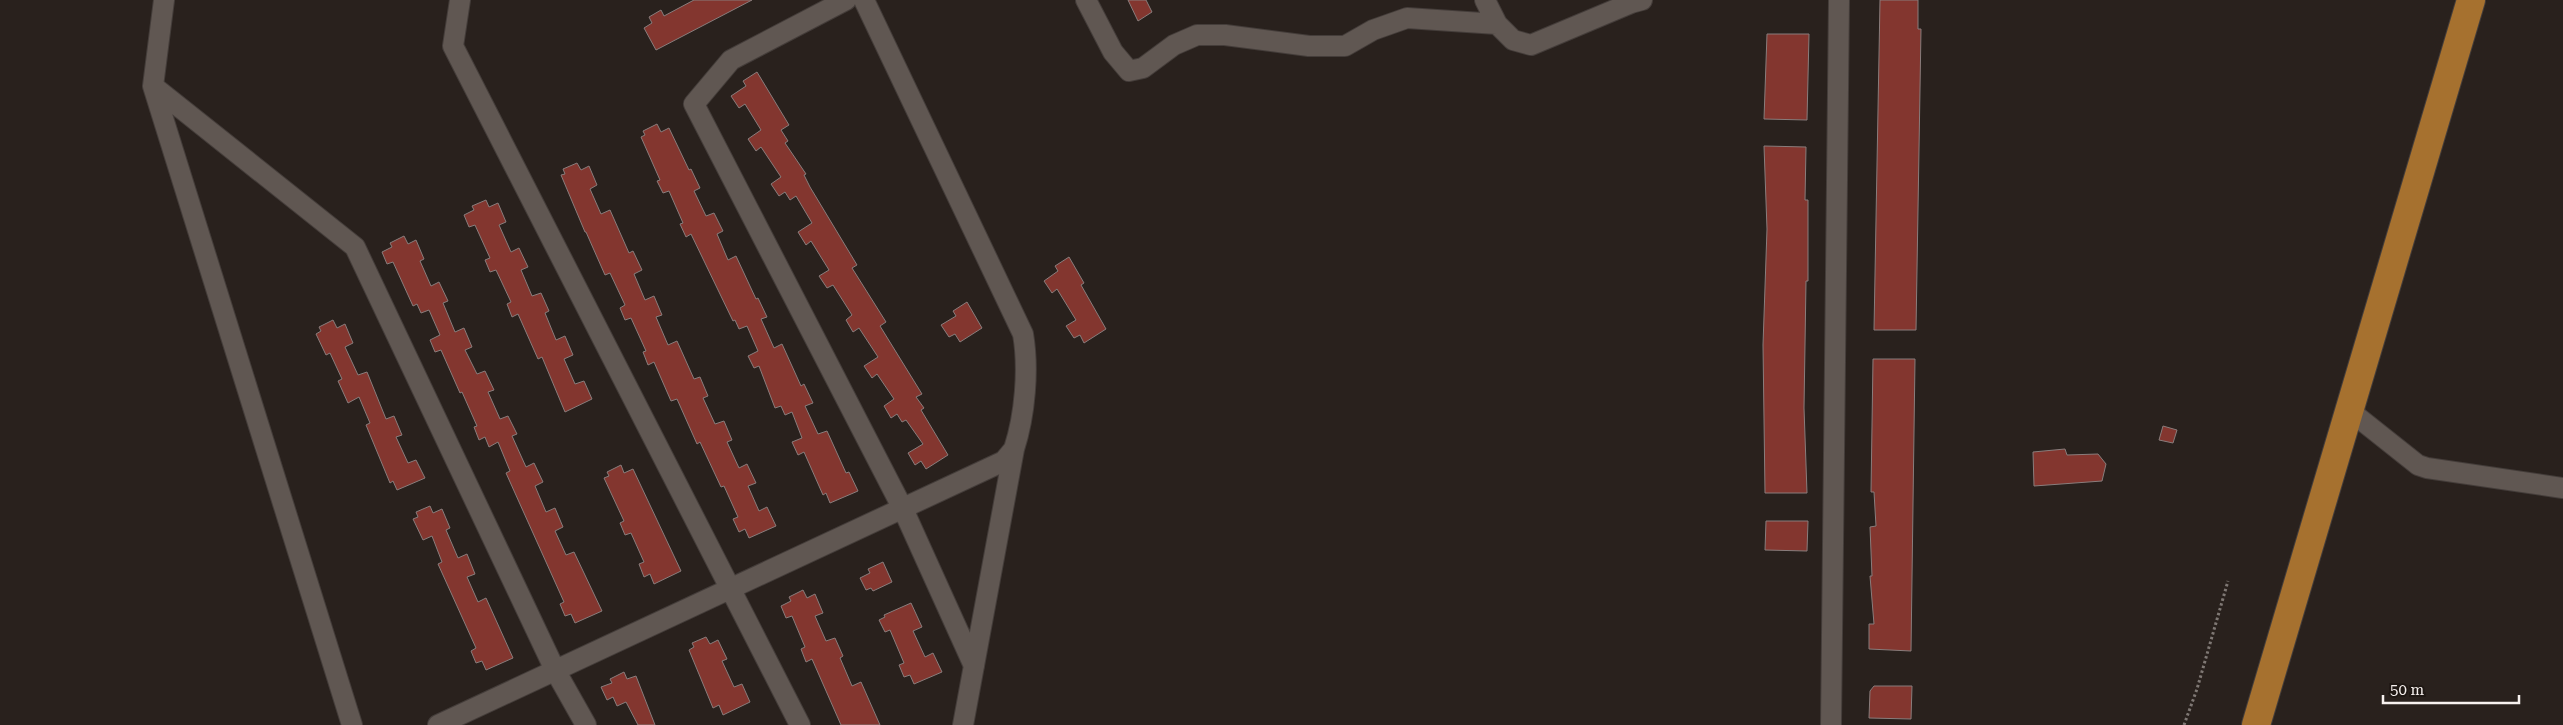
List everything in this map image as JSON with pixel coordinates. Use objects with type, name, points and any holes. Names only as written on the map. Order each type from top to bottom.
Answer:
[{"type":"main road","points":[[2256,725],[2471,0]]},
{"type":"street","points":[[164,0],[153,86],[352,725]]},
{"type":"street","points":[[460,0],[453,46],[800,725]]},
{"type":"street","points":[[846,0],[731,60],[694,104],[903,509],[974,666]]},
{"type":"street","points":[[864,0],[1023,334],[1027,360],[1018,435],[963,725]]},
{"type":"street","points":[[1086,0],[1113,52],[1129,71],[1143,68],[1174,45],[1198,35],[1225,35],[1309,46],[1345,46],[1373,30],[1407,18],[1497,24]]},
{"type":"street","points":[[1485,0],[1497,24],[1513,40],[1531,45],[1642,0]]},
{"type":"street","points":[[1831,725],[1839,0]]},
{"type":"street","points":[[153,86],[355,247],[555,670],[586,725]]},
{"type":"street","points":[[2350,411],[2418,464],[2427,468],[2563,488]]},
{"type":"street","points":[[438,725],[1004,461],[1014,449]]},
{"type":"path","points":[[2184,725],[2197,689],[2228,581]]},
{"type":"building","points":[[694,0],[752,0],[656,50],[644,28],[652,23],[649,17],[661,10],[664,16]]},
{"type":"building","points":[[1128,0],[1146,0],[1152,12],[1138,21]]},
{"type":"building","points":[[1880,0],[1918,0],[1918,29],[1921,29],[1916,330],[1874,330]]},
{"type":"building","points":[[1767,34],[1809,34],[1807,120],[1764,119]]},
{"type":"building","points":[[757,72],[789,125],[781,130],[788,141],[785,143],[806,174],[804,175],[810,187],[857,265],[852,268],[886,322],[880,326],[922,394],[916,397],[924,408],[921,410],[948,455],[926,469],[921,461],[915,465],[908,453],[923,444],[906,420],[902,422],[897,414],[891,418],[884,406],[894,399],[877,374],[872,378],[864,366],[878,357],[859,328],[853,332],[846,320],[852,315],[833,285],[827,288],[819,276],[829,270],[811,241],[806,245],[798,232],[812,223],[796,196],[790,200],[785,192],[779,196],[771,184],[781,177],[761,147],[756,151],[748,139],[761,130],[745,104],[739,108],[731,96],[746,86],[743,81]]},
{"type":"building","points":[[657,124],[661,132],[669,128],[689,170],[691,169],[700,188],[694,191],[706,216],[714,213],[723,231],[717,234],[728,260],[736,256],[756,299],[758,298],[767,317],[761,319],[774,348],[782,344],[801,386],[804,384],[813,403],[805,406],[818,434],[827,431],[846,473],[849,472],[858,491],[830,503],[826,493],[823,495],[804,452],[798,455],[792,442],[802,438],[792,412],[785,415],[781,406],[775,408],[759,366],[754,368],[748,356],[758,351],[747,326],[739,329],[735,320],[733,321],[691,234],[686,237],[680,224],[683,223],[669,191],[663,193],[657,181],[660,180],[641,137],[645,135],[643,131]]},
{"type":"building","points":[[1764,146],[1806,147],[1805,200],[1808,200],[1808,281],[1806,281],[1804,408],[1807,493],[1765,493],[1763,345],[1767,229]]},
{"type":"building","points":[[577,163],[581,170],[589,166],[597,185],[590,189],[601,214],[610,210],[629,253],[633,251],[642,270],[634,274],[645,300],[654,296],[662,315],[656,317],[668,345],[677,341],[694,379],[700,377],[708,396],[703,398],[715,424],[724,421],[732,440],[727,442],[739,468],[747,464],[756,483],[748,486],[759,511],[767,507],[776,526],[749,538],[745,529],[739,532],[733,519],[738,517],[724,486],[721,487],[700,442],[697,444],[677,399],[671,401],[654,362],[648,365],[643,352],[646,351],[631,318],[625,320],[620,308],[625,305],[610,273],[605,275],[585,232],[561,175],[565,174],[563,169]]},
{"type":"building","points":[[486,200],[489,207],[498,203],[506,222],[499,225],[511,252],[519,248],[528,267],[521,270],[532,296],[541,293],[549,311],[545,313],[556,340],[565,336],[573,355],[564,359],[575,384],[584,381],[592,399],[565,412],[542,357],[538,359],[518,314],[512,317],[507,304],[511,302],[496,270],[490,272],[485,260],[490,258],[475,225],[469,227],[464,215],[474,210],[472,206]]},
{"type":"building","points":[[404,236],[408,244],[416,240],[424,259],[420,261],[431,286],[439,282],[448,301],[443,303],[455,332],[464,328],[472,347],[465,350],[477,374],[485,371],[494,390],[488,392],[500,419],[508,416],[517,434],[512,436],[526,467],[534,463],[543,482],[535,486],[546,512],[555,508],[563,527],[555,531],[566,555],[574,552],[602,611],[575,623],[571,614],[565,616],[560,604],[564,602],[506,473],[510,471],[498,442],[489,447],[485,437],[479,440],[474,427],[477,426],[462,392],[460,393],[441,350],[435,352],[430,340],[440,335],[429,310],[421,313],[417,304],[413,306],[393,262],[387,264],[382,252],[392,247],[390,243]]},
{"type":"building","points":[[1069,257],[1084,283],[1081,285],[1106,329],[1084,343],[1080,335],[1074,338],[1066,326],[1076,320],[1057,289],[1052,293],[1044,281],[1058,271],[1055,266]]},
{"type":"building","points":[[967,302],[982,328],[960,342],[955,334],[949,337],[941,325],[956,316],[953,311]]},
{"type":"building","points":[[333,320],[337,328],[345,324],[353,343],[345,347],[358,375],[367,372],[386,419],[394,416],[402,435],[396,437],[408,463],[416,460],[425,478],[397,490],[393,481],[390,483],[366,425],[370,423],[359,397],[348,403],[338,381],[342,379],[330,353],[326,355],[316,334],[321,331],[319,327]]},
{"type":"building","points":[[1873,359],[1915,359],[1911,651],[1869,649],[1869,624],[1874,624],[1870,576],[1872,576],[1870,527],[1876,526],[1874,492],[1871,492]]},
{"type":"building","points":[[2163,426],[2177,430],[2173,443],[2159,440]]},
{"type":"building","points":[[2065,449],[2067,455],[2098,454],[2106,464],[2102,481],[2034,486],[2033,452]]},
{"type":"building","points":[[621,465],[624,473],[633,469],[681,571],[654,584],[650,574],[644,577],[639,564],[644,562],[631,533],[625,535],[620,523],[624,521],[604,478],[609,476],[607,472]]},
{"type":"building","points":[[430,506],[433,513],[442,509],[450,528],[446,530],[458,558],[467,554],[475,574],[467,577],[478,602],[486,598],[513,658],[486,670],[482,661],[476,663],[471,651],[476,648],[438,564],[442,562],[432,536],[423,540],[413,519],[418,517],[416,512]]},
{"type":"building","points":[[1766,521],[1808,521],[1807,551],[1765,550]]},
{"type":"building","points":[[883,562],[892,582],[873,591],[871,588],[866,590],[860,578],[870,573],[868,569]]},
{"type":"building","points":[[803,590],[807,598],[815,594],[823,613],[815,616],[826,641],[835,638],[843,656],[840,658],[852,686],[861,682],[880,725],[841,725],[812,659],[806,662],[801,649],[805,647],[792,616],[786,618],[781,606],[791,601],[789,597]]},
{"type":"building","points":[[911,603],[922,627],[913,631],[925,657],[933,653],[942,672],[914,684],[910,675],[904,677],[899,665],[904,663],[890,630],[885,632],[879,620],[885,617],[884,615]]},
{"type":"building","points":[[706,637],[710,644],[718,640],[727,659],[722,661],[734,687],[742,684],[750,702],[723,715],[719,705],[713,708],[689,650],[694,647],[692,643]]},
{"type":"building","points":[[624,672],[627,679],[636,676],[655,725],[638,725],[626,702],[617,706],[613,697],[607,700],[601,687],[612,683],[610,679]]},
{"type":"building","points":[[1874,686],[1912,686],[1911,719],[1869,718],[1870,691]]}]
